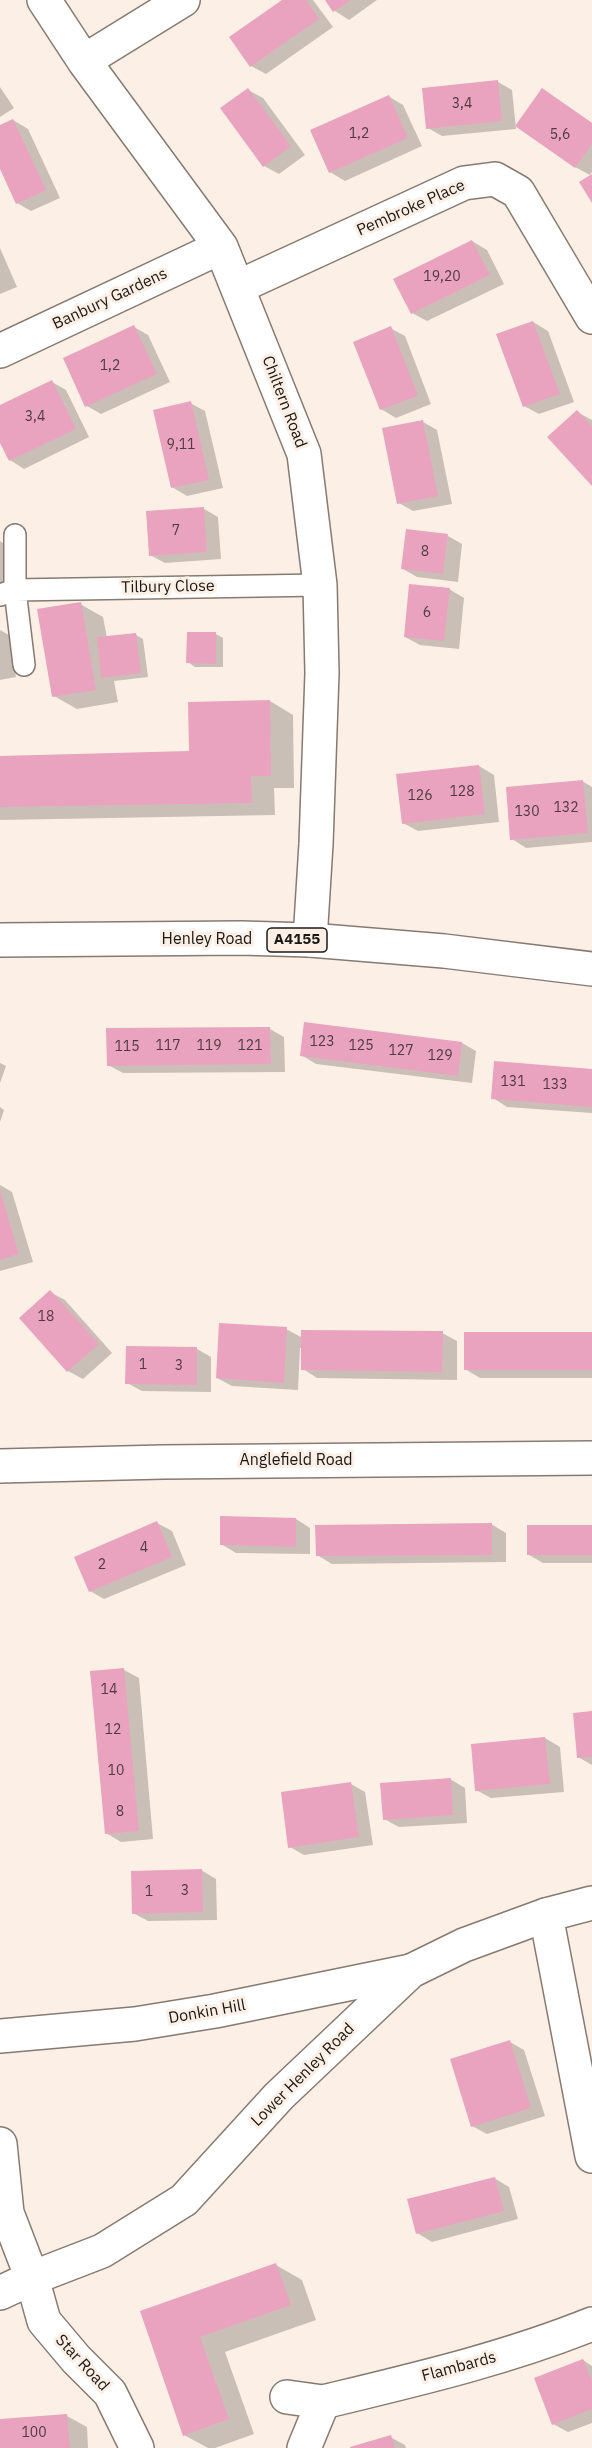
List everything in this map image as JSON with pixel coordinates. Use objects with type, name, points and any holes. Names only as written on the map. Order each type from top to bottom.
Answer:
[{"type":"street","name":"Chiltern Road","points":[[44,0],[84,61],[221,247],[304,454],[320,585],[322,684],[310,940]]},
{"type":"street","points":[[84,61],[183,0]]},
{"type":"street","name":"Pembroke Place","points":[[238,287],[464,183],[495,179],[518,192],[592,317]]},
{"type":"street","name":"Banbury Gardens","points":[[0,351],[221,247]]},
{"type":"street","name":"Henley Road","points":[[0,940],[242,938],[310,940],[444,951],[592,969]]},
{"type":"street","name":"Anglefield Road","points":[[0,1466],[592,1458]]},
{"type":"street","name":"Lower Henley Road","points":[[32,2278],[102,2251],[184,2200],[279,2096],[411,1971],[464,1945],[546,1915],[592,1903]]},
{"type":"street","points":[[546,1915],[592,2156]]},
{"type":"street","name":"Donkin Hill","points":[[0,2036],[135,2024],[215,2011],[411,1971]]},
{"type":"street","points":[[0,2144],[7,2213],[32,2278],[0,2293]]},
{"type":"street","name":"Star Road","points":[[32,2278],[44,2321],[76,2359],[110,2393],[137,2448]]},
{"type":"street","name":"Flambards","points":[[287,2397],[323,2402],[462,2368],[547,2342],[592,2324]]},
{"type":"street","points":[[304,2448],[323,2402]]},
{"type":"lane","points":[[15,536],[8,593],[24,664]]},
{"type":"lane","name":"Tilbury Close","points":[[8,593],[320,585]]},
{"type":"building","points":[[282,0],[306,0],[319,19],[250,67],[229,37]]},
{"type":"building","points":[[325,0],[351,0],[333,12]]},
{"type":"building","points":[[498,80],[502,121],[426,129],[422,88]]},
{"type":"building","points":[[248,88],[291,146],[263,167],[220,108]]},
{"type":"building","points":[[542,88],[592,123],[592,144],[575,168],[515,126]]},
{"type":"building","points":[[389,95],[408,138],[329,173],[310,130]]},
{"type":"building","points":[[13,119],[46,190],[16,204],[0,169],[0,125]]},
{"type":"building","points":[[592,174],[592,203],[579,182]]},
{"type":"building","points":[[472,240],[490,275],[411,314],[393,279]]},
{"type":"building","points":[[533,321],[560,394],[523,407],[496,334]]},
{"type":"building","points":[[134,325],[157,374],[85,407],[63,358]]},
{"type":"building","points":[[391,326],[418,396],[380,410],[353,342]]},
{"type":"building","points":[[52,380],[76,429],[9,461],[0,443],[0,405]]},
{"type":"building","points":[[191,401],[209,480],[171,488],[153,410]]},
{"type":"building","points":[[577,410],[592,427],[592,486],[547,437]]},
{"type":"building","points":[[423,420],[438,496],[397,504],[382,428]]},
{"type":"building","points":[[204,507],[207,552],[149,556],[146,511]]},
{"type":"building","points":[[406,529],[448,534],[443,574],[401,569]]},
{"type":"building","points":[[409,584],[450,588],[444,641],[404,637]]},
{"type":"building","points":[[81,602],[96,690],[52,697],[37,609]]},
{"type":"building","points":[[187,632],[216,632],[216,664],[186,663]]},
{"type":"building","points":[[136,633],[141,673],[101,678],[97,637]]},
{"type":"building","points":[[270,700],[271,776],[251,776],[252,803],[0,807],[0,756],[189,751],[188,702]]},
{"type":"building","points":[[479,765],[485,814],[402,824],[396,774]]},
{"type":"building","points":[[583,780],[588,833],[510,840],[506,787]]},
{"type":"building","points":[[304,1022],[462,1042],[458,1076],[300,1056]]},
{"type":"building","points":[[270,1027],[271,1064],[107,1066],[106,1028]]},
{"type":"building","points":[[494,1061],[592,1069],[592,1107],[491,1099]]},
{"type":"building","points":[[0,1191],[19,1254],[0,1260]]},
{"type":"building","points":[[50,1290],[99,1344],[67,1372],[19,1318]]},
{"type":"building","points":[[219,1323],[287,1327],[284,1383],[216,1378]]},
{"type":"building","points":[[301,1330],[443,1331],[442,1372],[301,1370]]},
{"type":"building","points":[[464,1332],[592,1332],[592,1370],[464,1370]]},
{"type":"building","points":[[126,1346],[197,1347],[197,1385],[125,1384]]},
{"type":"building","points":[[220,1516],[296,1518],[296,1547],[220,1545]]},
{"type":"building","points":[[157,1521],[172,1557],[89,1592],[74,1557]]},
{"type":"building","points":[[492,1523],[492,1555],[316,1556],[315,1525]]},
{"type":"building","points":[[527,1525],[592,1525],[592,1555],[527,1555]]},
{"type":"building","points":[[124,1668],[139,1831],[105,1834],[90,1671]]},
{"type":"building","points":[[592,1711],[592,1757],[577,1758],[573,1713]]},
{"type":"building","points":[[545,1737],[550,1784],[475,1791],[471,1744]]},
{"type":"building","points":[[451,1778],[453,1815],[383,1820],[380,1783]]},
{"type":"building","points":[[351,1782],[359,1837],[288,1848],[281,1792]]},
{"type":"building","points":[[202,1869],[203,1912],[132,1914],[131,1871]]},
{"type":"building","points":[[510,2040],[531,2108],[471,2127],[450,2059]]},
{"type":"building","points":[[495,2177],[504,2211],[416,2234],[407,2199]]},
{"type":"building","points":[[276,2263],[291,2305],[200,2337],[229,2419],[183,2436],[140,2311]]},
{"type":"building","points":[[583,2359],[592,2381],[592,2409],[552,2425],[534,2378]]},
{"type":"building","points":[[67,2414],[70,2448],[0,2448],[0,2419]]},
{"type":"building","points":[[391,2435],[395,2448],[350,2448],[350,2447]]}]
